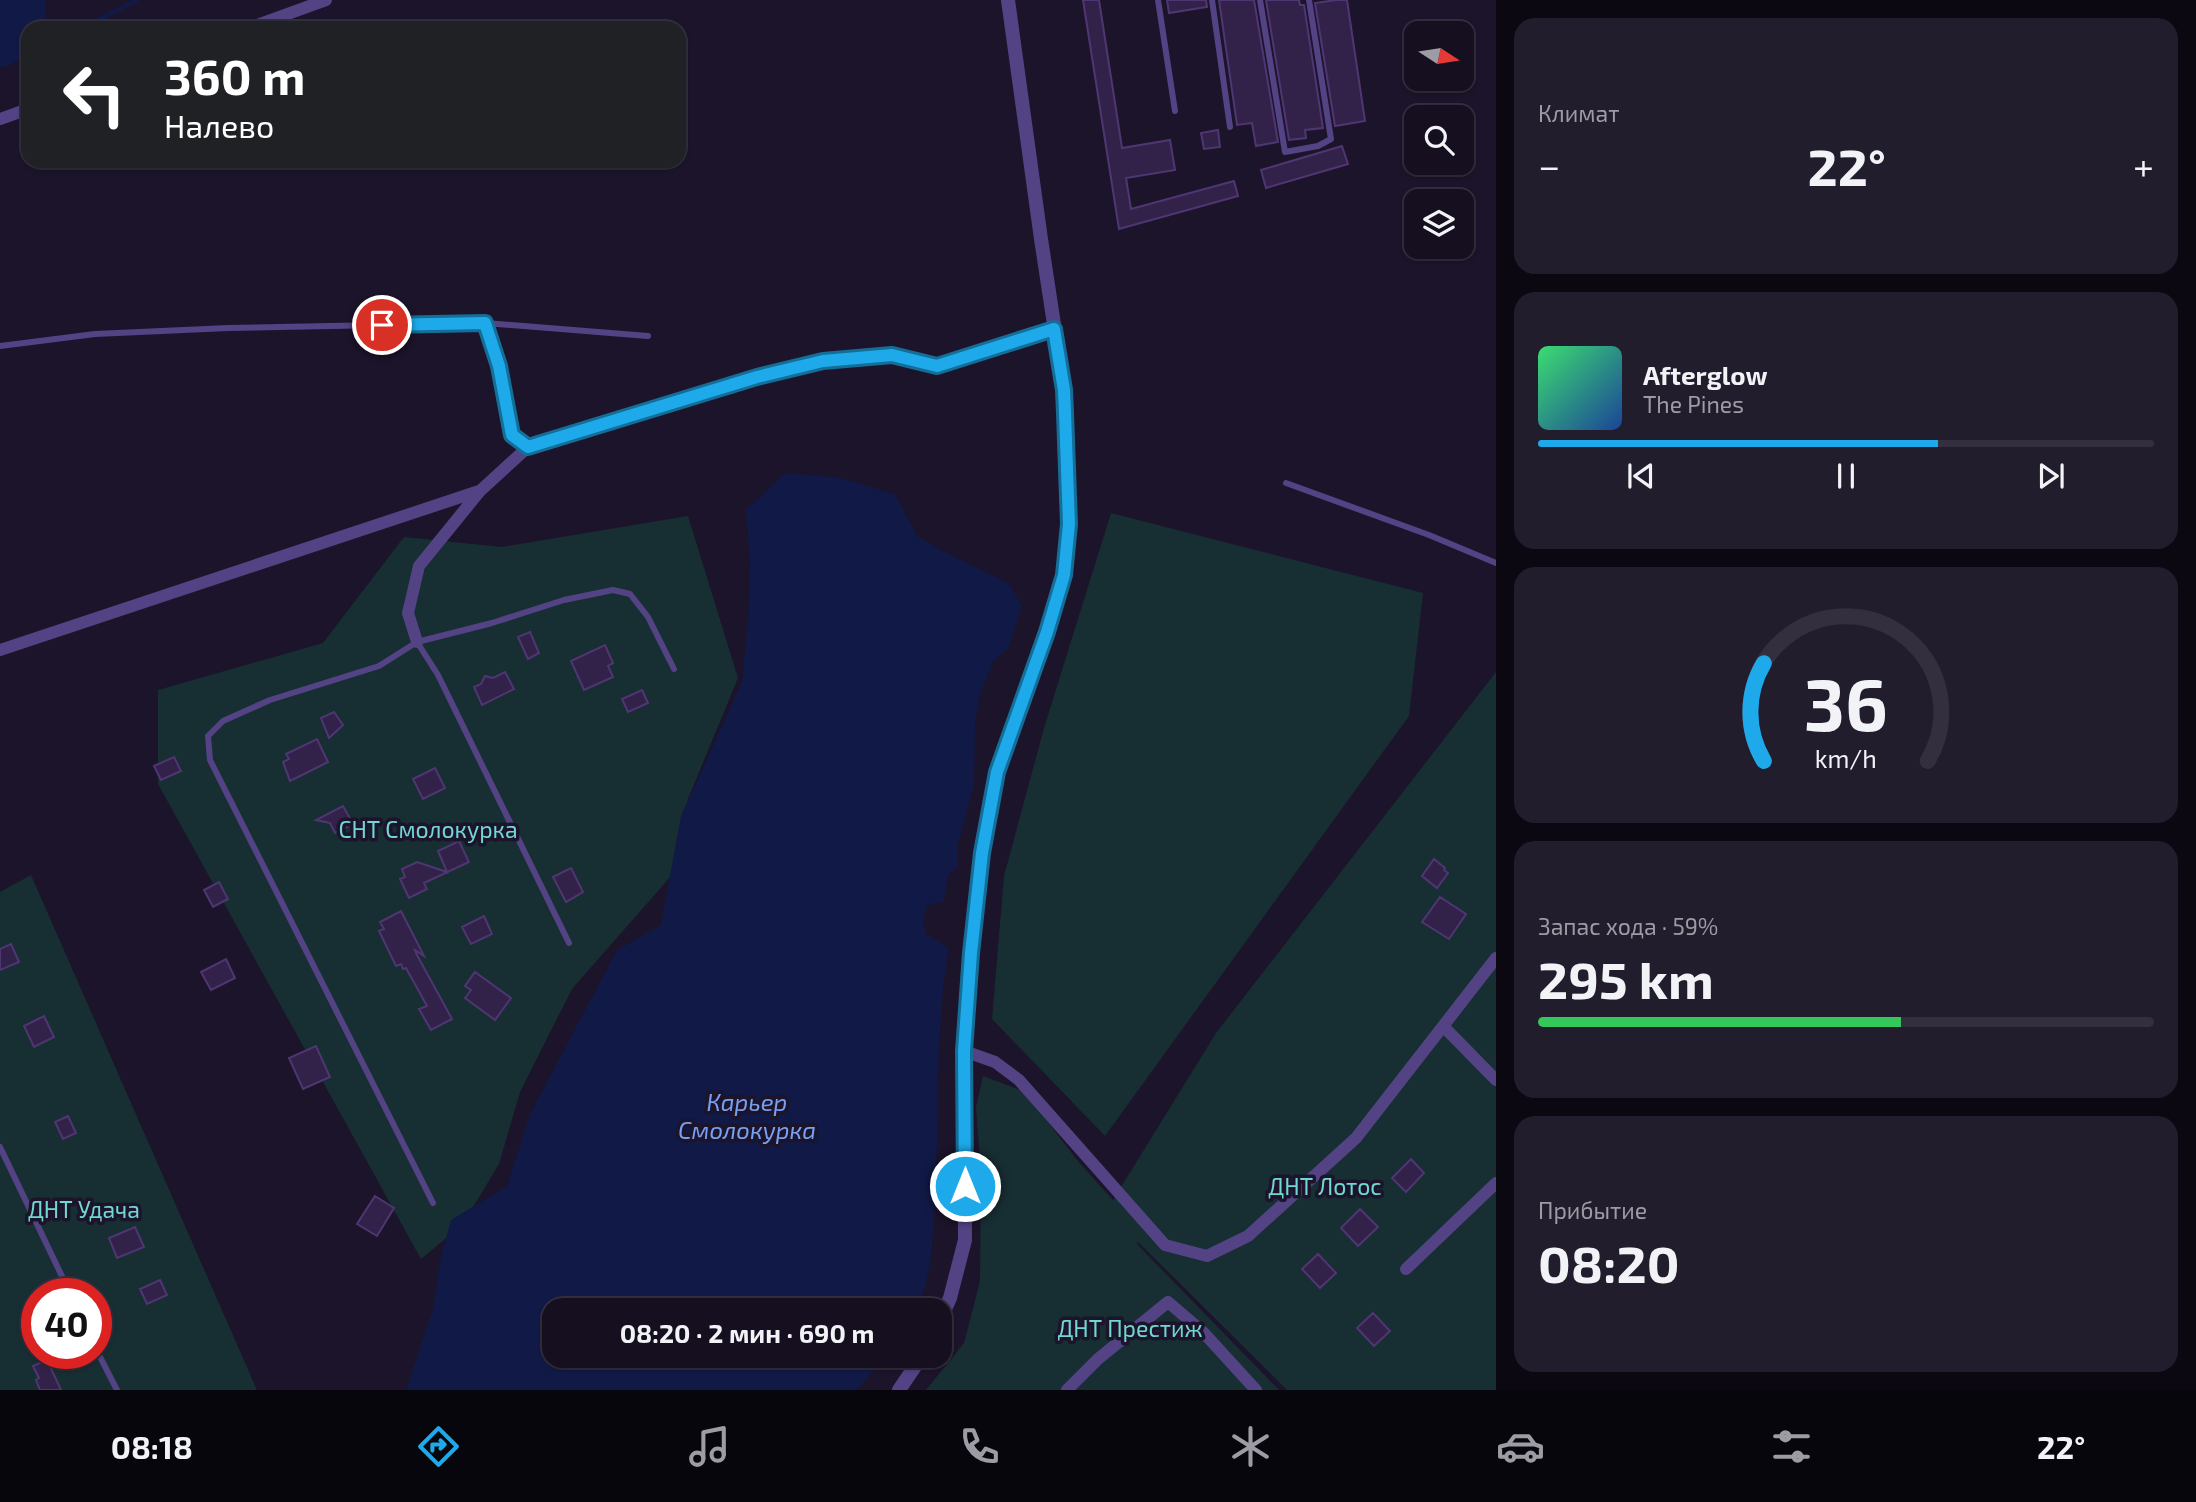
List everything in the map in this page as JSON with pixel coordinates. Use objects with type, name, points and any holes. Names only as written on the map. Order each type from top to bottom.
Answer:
[{"type":"street","points":[[268,21],[326,0]]},
{"type":"street","points":[[950,1298],[965,1240],[964,1051],[979,878],[997,772],[1047,632],[1064,575],[1069,524],[1064,390],[1008,0]]},
{"type":"street","points":[[0,119],[21,111]]},
{"type":"street","points":[[418,642],[408,612],[419,566],[480,491],[528,447],[757,377],[823,361],[892,355],[937,366],[1054,329]]},
{"type":"street","points":[[0,650],[480,491]]},
{"type":"street","points":[[964,1051],[995,1062],[1019,1080],[1165,1245],[1207,1256],[1248,1236],[1356,1138],[1496,958]]},
{"type":"street","points":[[1443,1026],[1496,1080]]},
{"type":"street","points":[[1406,1269],[1496,1183]]},
{"type":"street","points":[[1067,1390],[1098,1359],[1168,1302],[1203,1332],[1256,1390]]},
{"type":"street","points":[[899,1390],[914,1368]]},
{"type":"lane","points":[[1158,0],[1175,111]]},
{"type":"lane","points":[[1212,0],[1230,127]]},
{"type":"lane","points":[[1261,0],[1285,152],[1318,146],[1331,139],[1309,0]]},
{"type":"lane","points":[[485,323],[499,366],[512,435],[528,447]]},
{"type":"lane","points":[[0,346],[95,334],[485,323],[648,336]]},
{"type":"lane","points":[[1286,483],[1429,535],[1496,563]]},
{"type":"lane","points":[[432,1203],[210,760],[208,736],[223,721],[270,700],[380,666],[418,642],[492,623],[564,600],[613,590],[630,594],[648,617],[674,669]]},
{"type":"lane","points":[[418,642],[438,675],[569,943]]},
{"type":"lane","points":[[0,1147],[63,1278]]},
{"type":"lane","points":[[106,1369],[117,1390]]},
{"type":"green space","points":[[1111,513],[1423,593],[1409,716],[1105,1136],[992,1019],[1004,876],[1044,728]]},
{"type":"green space","name":"СНТ Смолокурка","points":[[688,516],[738,678],[688,799],[672,875],[572,989],[520,1092],[499,1164],[463,1224],[421,1259],[158,784],[158,690],[323,643],[404,537],[502,547]]},
{"type":"green space","name":"ДНТ Лотос","points":[[1496,672],[1496,1390],[1287,1390],[1138,1242],[1137,1244],[1279,1390],[926,1390],[944,1368],[952,1368],[952,1358],[964,1343],[980,1281],[981,1175],[976,1107],[983,1076],[1025,1092],[1077,1160],[1113,1200],[1216,1033]]},
{"type":"green space","name":"ДНТ Удача","points":[[31,875],[257,1390],[0,1390],[0,892]]},
{"type":"water","points":[[0,0],[45,0],[46,21],[21,21],[21,59],[0,67]]},
{"type":"water","name":"Карьер Смолокурка","points":[[785,473],[841,478],[895,494],[917,536],[1008,583],[1022,605],[1008,648],[993,662],[980,694],[975,722],[974,785],[958,844],[958,866],[948,875],[944,901],[927,905],[923,921],[926,934],[949,948],[939,1042],[932,1242],[929,1271],[921,1298],[542,1298],[542,1368],[876,1368],[857,1390],[406,1390],[433,1309],[440,1262],[451,1220],[507,1186],[530,1114],[617,950],[661,925],[681,816],[742,682],[750,565],[746,510]]},
{"type":"building","points":[[1083,0],[1099,0],[1122,148],[1170,140],[1175,170],[1126,178],[1131,209],[1234,181],[1238,196],[1119,229]]},
{"type":"building","points":[[1167,0],[1206,0],[1207,7],[1169,13]]},
{"type":"building","points":[[1219,0],[1254,0],[1278,142],[1256,146],[1252,123],[1237,125]]},
{"type":"building","points":[[1266,0],[1299,0],[1300,5],[1304,5],[1323,128],[1305,130],[1306,138],[1289,140]]},
{"type":"building","points":[[1347,0],[1365,121],[1335,126],[1315,3]]},
{"type":"building","points":[[1218,130],[1220,147],[1204,149],[1201,133]]},
{"type":"building","points":[[1342,146],[1348,164],[1266,188],[1261,170]]},
{"type":"building","points":[[530,632],[539,653],[528,659],[518,637]]},
{"type":"building","points":[[605,645],[613,663],[608,666],[613,677],[584,690],[571,661]]},
{"type":"building","points":[[505,672],[514,689],[482,705],[474,687],[481,684],[485,676],[493,678]]},
{"type":"building","points":[[642,690],[648,703],[628,712],[622,699]]},
{"type":"building","points":[[334,712],[343,725],[329,738],[321,718]]},
{"type":"building","points":[[317,739],[328,762],[290,781],[283,762],[289,759],[286,754]]},
{"type":"building","points":[[174,757],[181,771],[161,780],[154,766]]},
{"type":"building","points":[[435,768],[445,788],[423,799],[413,779]]},
{"type":"building","points":[[343,806],[353,824],[335,833],[330,823],[316,820]]},
{"type":"building","points":[[459,841],[469,862],[424,883],[427,889],[409,898],[400,879],[405,877],[402,869],[417,862],[447,872],[438,851]]},
{"type":"building","points":[[1434,859],[1448,873],[1437,888],[1422,876]]},
{"type":"building","points":[[571,868],[583,892],[566,902],[553,877]]},
{"type":"building","points":[[219,882],[228,899],[213,907],[204,890]]},
{"type":"building","points":[[1440,897],[1466,914],[1449,939],[1422,922]]},
{"type":"building","points":[[401,911],[424,956],[415,950],[417,955],[452,1019],[431,1030],[419,1009],[427,1006],[406,968],[403,969],[401,964],[396,966],[379,931],[384,929],[380,922]]},
{"type":"building","points":[[484,916],[492,934],[471,944],[462,927]]},
{"type":"building","points":[[11,944],[19,962],[0,970],[0,949]]},
{"type":"building","points":[[226,959],[235,978],[211,990],[201,972]]},
{"type":"building","points":[[475,972],[511,998],[495,1020],[465,998],[471,990],[465,986]]},
{"type":"building","points":[[44,1016],[54,1037],[34,1047],[24,1026]]},
{"type":"building","points":[[316,1046],[330,1077],[303,1089],[289,1058]]},
{"type":"building","points":[[68,1116],[76,1133],[63,1139],[55,1122]]},
{"type":"building","points":[[1411,1159],[1424,1173],[1406,1192],[1392,1178]]},
{"type":"building","points":[[375,1196],[394,1208],[377,1236],[357,1224]]},
{"type":"building","points":[[1360,1209],[1378,1227],[1358,1246],[1341,1228]]},
{"type":"building","points":[[135,1227],[144,1247],[117,1258],[109,1238]]},
{"type":"building","points":[[1318,1254],[1336,1273],[1320,1288],[1302,1269]]},
{"type":"building","points":[[160,1280],[167,1295],[147,1304],[140,1289]]},
{"type":"building","points":[[1373,1313],[1390,1331],[1374,1346],[1357,1328]]},
{"type":"building","points":[[34,1369],[51,1369],[61,1390],[40,1390],[36,1380],[39,1378]]},
{"type":"waterway","points":[[96,21],[137,0]]},
{"type":"route","points":[[382,325],[485,323],[499,366],[512,435],[528,447],[757,377],[823,361],[892,355],[937,366],[1054,329],[1065,413],[1069,524],[1064,575],[1047,632],[997,772],[982,853],[964,1051],[965,1186]]},
{"type":"park label","name":"ДНТ Престиж","points":[[1130,1328]]}]
